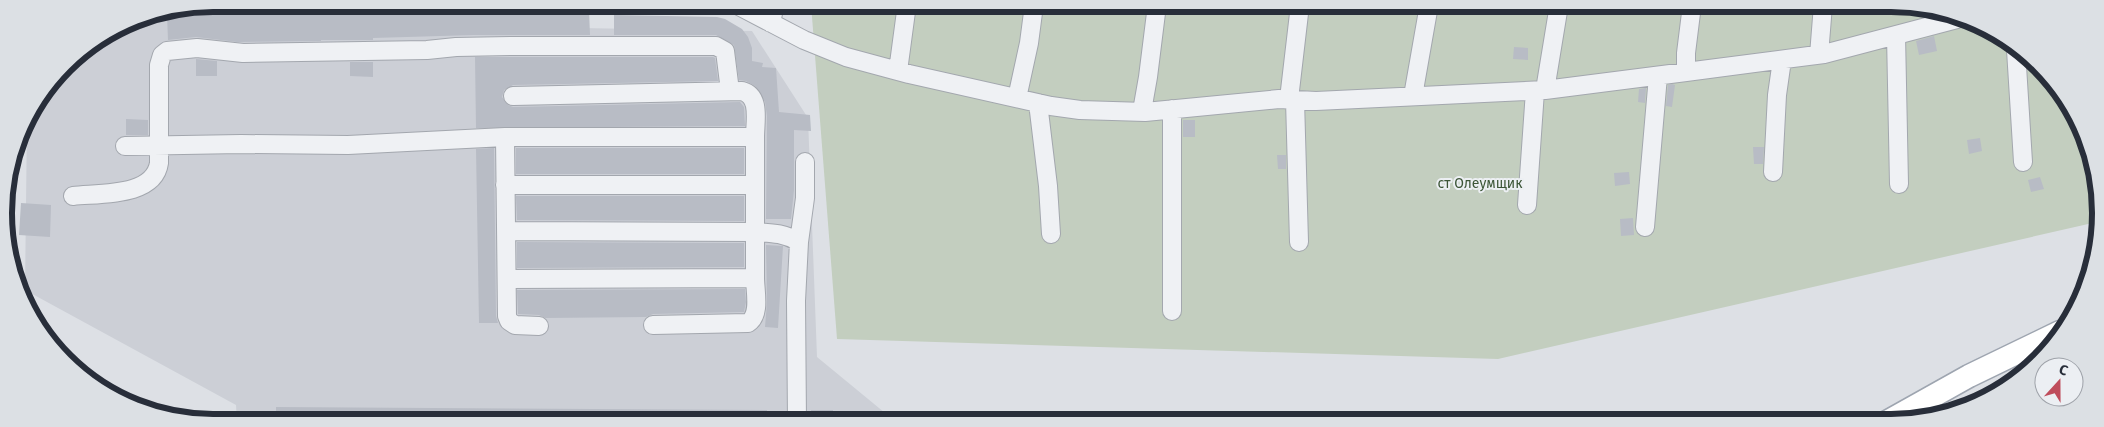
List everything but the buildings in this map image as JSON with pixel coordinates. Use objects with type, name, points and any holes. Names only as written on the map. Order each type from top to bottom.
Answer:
[{"type":"main road","points":[[1901,414],[1969,376],[2049,337]]},
{"type":"lane","points":[[751,12],[830,51],[898,71],[1038,103],[1080,110],[1142,112],[1279,99],[1316,101],[1540,91],[1819,55],[1946,20]]},
{"type":"lane","points":[[772,23],[774,12]]},
{"type":"lane","points":[[898,71],[906,12]]},
{"type":"lane","points":[[1017,98],[1029,43],[1033,12]]},
{"type":"lane","points":[[1142,112],[1155,12]]},
{"type":"lane","points":[[1299,12],[1292,100],[1299,242]]},
{"type":"lane","points":[[1413,96],[1428,12]]},
{"type":"lane","points":[[1527,205],[1540,91],[1558,12]]},
{"type":"lane","points":[[1686,72],[1686,53],[1691,12]]},
{"type":"lane","points":[[1819,55],[1822,12]]},
{"type":"lane","points":[[1896,35],[1899,184]]},
{"type":"lane","points":[[73,196],[128,190],[148,183],[158,171],[160,58],[167,52],[197,48],[243,53],[427,50],[492,46],[716,46],[725,51],[730,91]]},
{"type":"lane","points":[[2016,57],[2024,162]]},
{"type":"lane","points":[[1773,172],[1782,60]]},
{"type":"lane","points":[[1645,227],[1658,76]]},
{"type":"lane","points":[[512,96],[730,91],[746,92],[755,100],[755,312],[751,321],[748,323],[653,325]]},
{"type":"lane","points":[[1038,103],[1048,186],[1051,234]]},
{"type":"lane","points":[[1172,109],[1172,311]]},
{"type":"lane","points":[[125,146],[348,145],[505,138],[755,137]]},
{"type":"lane","points":[[505,138],[509,322],[515,325],[540,326]]},
{"type":"lane","points":[[797,414],[796,301],[799,242],[805,198],[805,162]]},
{"type":"lane","points":[[505,185],[754,185]]},
{"type":"lane","points":[[506,231],[754,232],[786,234],[799,242]]},
{"type":"lane","points":[[507,279],[755,278]]},
{"type":"shaded area","points":[[157,20],[752,31],[808,118],[817,357],[886,414],[237,414],[236,405],[29,292],[25,283],[27,140],[33,125],[54,91],[81,62],[113,39],[149,23]]},
{"type":"green space","name":"ст Олеумщик","points":[[812,12],[1890,12],[1917,14],[1943,19],[1979,33],[2002,46],[2033,71],[2058,102],[2071,125],[2085,161],[2090,187],[2091,223],[1498,359],[837,339]]}]
